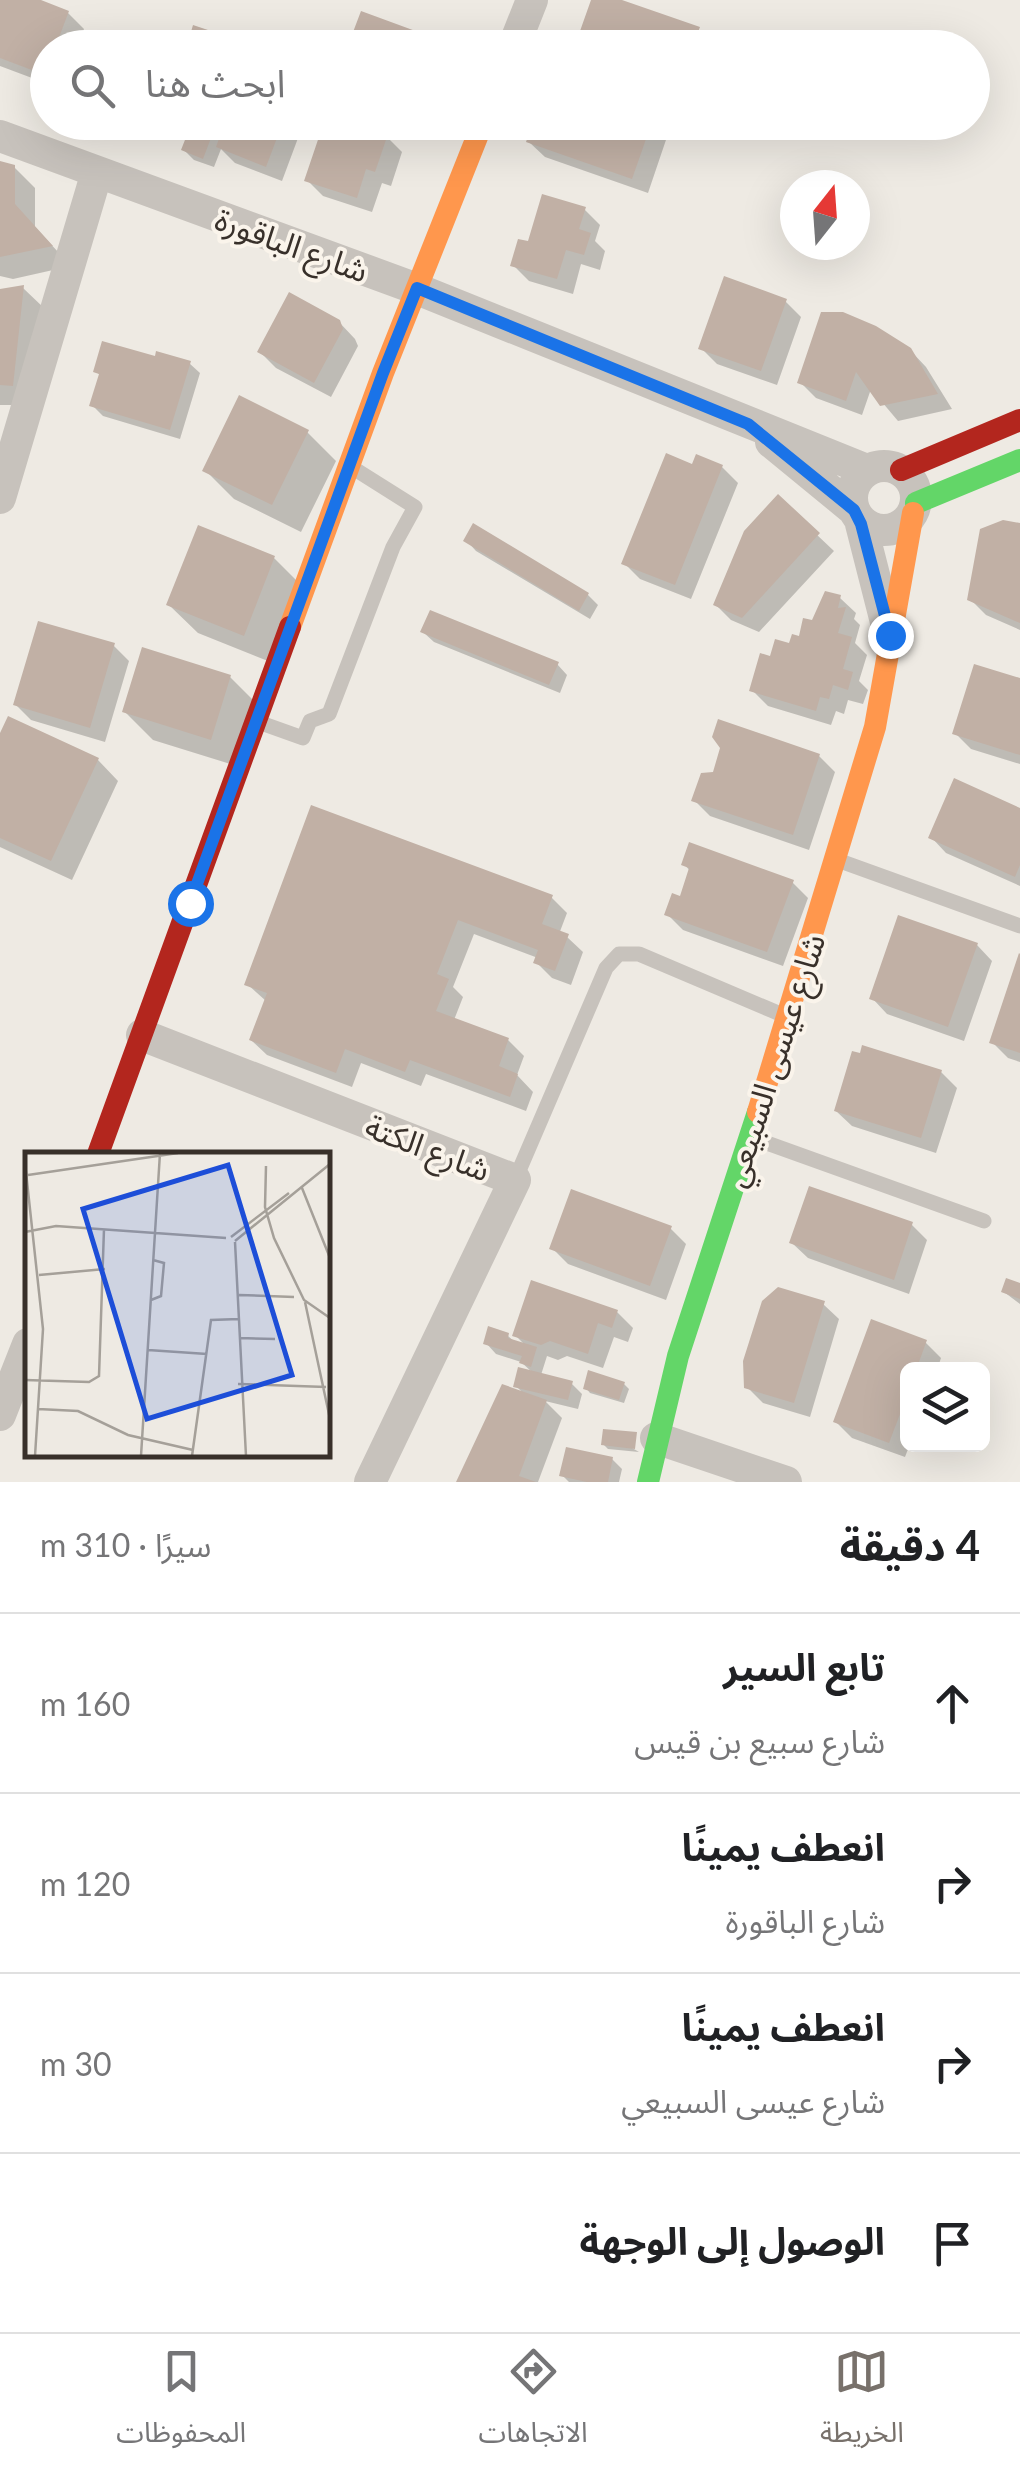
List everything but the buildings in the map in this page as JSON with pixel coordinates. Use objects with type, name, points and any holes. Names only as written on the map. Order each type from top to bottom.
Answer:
[{"type":"street","points":[[520,30],[532,0]]},
{"type":"street","name":"شارع الباقورة","points":[[0,136],[417,288],[867,470]]},
{"type":"street","points":[[99,1152],[350,466],[476,140]]},
{"type":"street","points":[[0,498],[11,431],[98,172]]},
{"type":"street","points":[[901,470],[1018,420]]},
{"type":"street","name":"شارع الباقورة","points":[[748,424],[857,517]]},
{"type":"street","points":[[914,508],[913,484],[901,470],[884,466],[867,470],[852,491],[857,517],[890,530],[899,527],[914,508],[1018,462]]},
{"type":"street","name":"شارع عيسى السبيعي","points":[[648,1482],[678,1356],[789,1017],[874,727],[914,508]]},
{"type":"street","name":"شارع عيسى السبيعي","points":[[857,517],[890,635]]},
{"type":"street","name":"شارع الكتة","points":[[142,1035],[515,1180],[370,1482]]},
{"type":"street","points":[[0,1416],[25,1352]]},
{"type":"street","points":[[656,1438],[786,1482]]},
{"type":"lane","points":[[256,721],[303,738],[310,721],[329,714],[388,560],[415,507],[350,466]]},
{"type":"lane","points":[[836,860],[1020,926]]},
{"type":"lane","points":[[515,1180],[606,968],[619,954],[639,954],[789,1017]]},
{"type":"lane","points":[[749,1137],[984,1221]]},
{"type":"traffic: fast","points":[[916,503],[1020,460]]},
{"type":"traffic: fast","points":[[648,1482],[678,1356],[758,1112]]},
{"type":"traffic: slow","points":[[290,627],[383,373],[476,140]]},
{"type":"traffic: slow","points":[[758,1112],[875,727],[913,513]]},
{"type":"traffic: jam","points":[[901,470],[1020,420]]},
{"type":"traffic: jam","points":[[99,1152],[290,627]]},
{"type":"route","points":[[190,903],[417,288],[748,424],[854,510],[890,635]]}]
